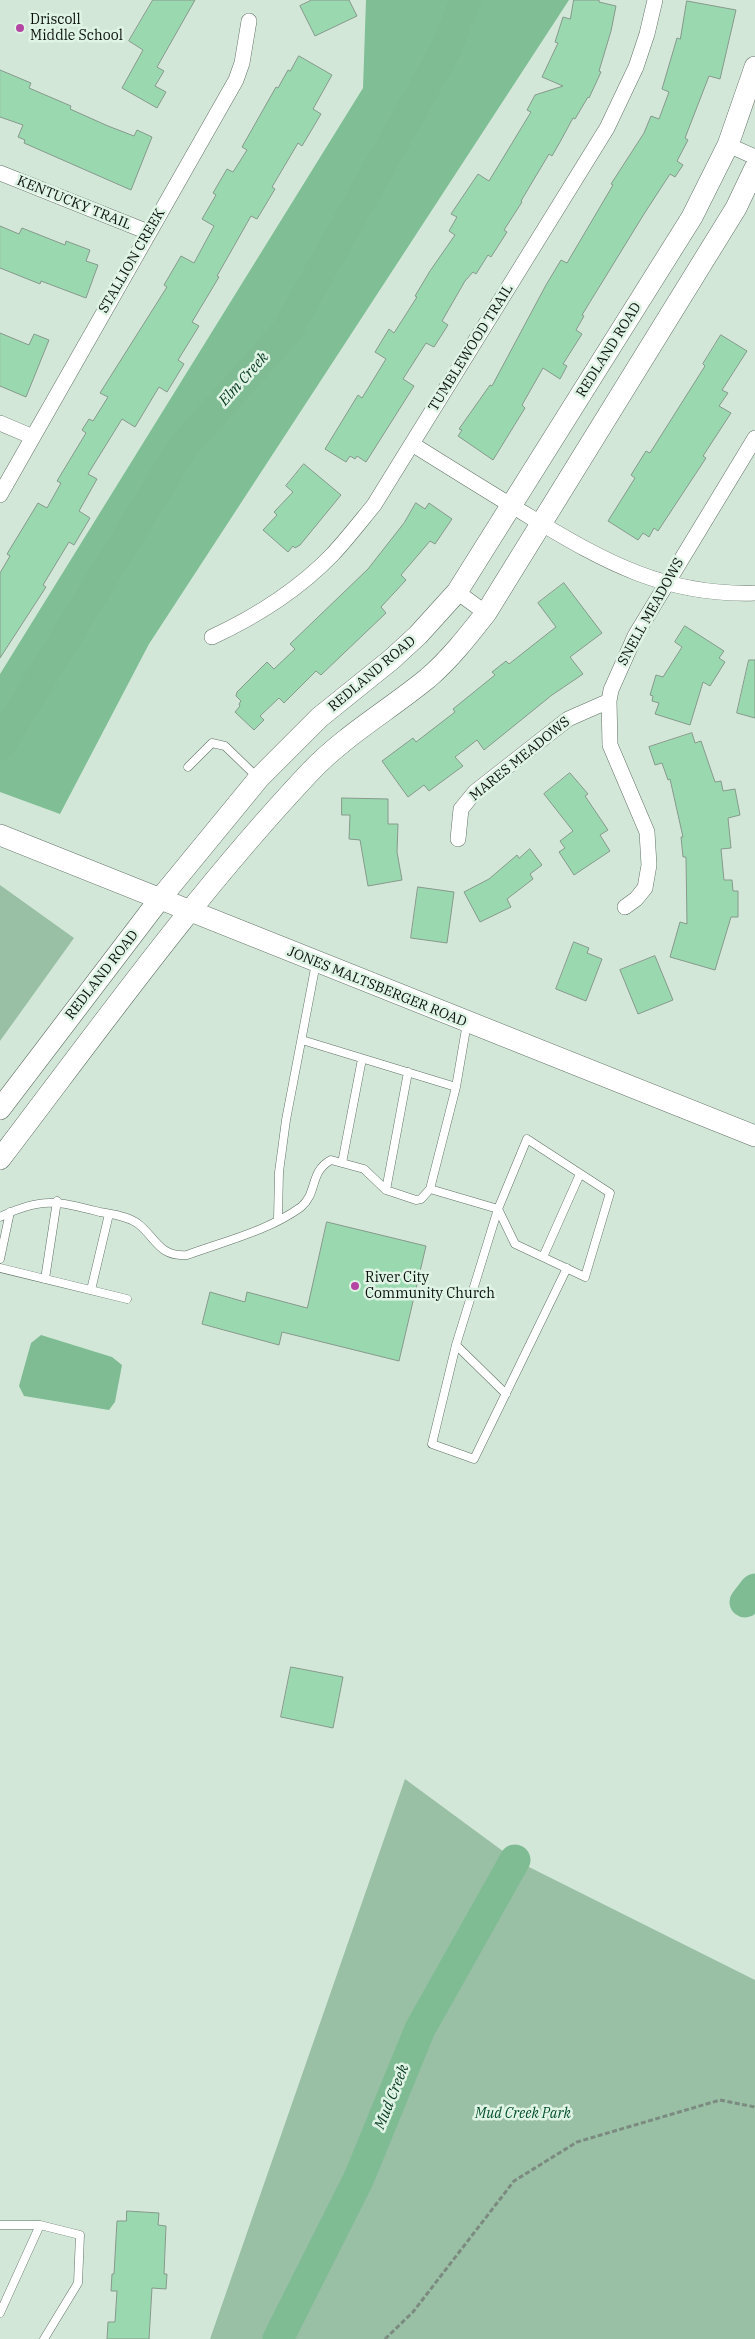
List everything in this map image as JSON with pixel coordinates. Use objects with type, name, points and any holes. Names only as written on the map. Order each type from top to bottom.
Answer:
[{"type":"main road","name":"REDLAND ROAD","points":[[0,1109],[159,900],[259,778],[320,717],[392,659],[418,635],[457,592],[692,217],[728,145],[755,67]]},
{"type":"main road","points":[[0,1159],[188,912],[317,764],[428,678],[450,657],[486,614],[736,208],[755,168]]},
{"type":"main road","name":"JONES MALTSBERGER ROAD","points":[[8,839],[755,1136]]},
{"type":"street","name":"TUMBLEWOOD TRAIL","points":[[212,637],[264,609],[310,574],[332,555],[374,505],[607,128],[636,67],[647,34],[655,0]]},
{"type":"street","name":"STALLION CREEK","points":[[0,496],[148,232],[236,80],[242,63],[249,20]]},
{"type":"street","points":[[728,145],[755,157]]},
{"type":"street","name":"KENTUCKY TRAIL","points":[[0,173],[148,232]]},
{"type":"street","points":[[0,423],[33,437]]},
{"type":"street","name":"SNELL MEADOWS","points":[[625,907],[636,899],[645,888],[649,865],[647,832],[610,745],[609,701],[617,673],[635,636],[755,438]]},
{"type":"street","points":[[412,444],[542,524],[606,561],[638,575],[706,592],[755,593]]},
{"type":"street","points":[[457,592],[486,614]]},
{"type":"street","name":"MARES MEADOWS","points":[[458,839],[461,809],[475,792],[568,719],[609,701]]},
{"type":"lane","points":[[188,767],[212,743],[225,746],[259,778]]},
{"type":"lane","points":[[278,1219],[279,1172],[286,1120],[316,963]]},
{"type":"lane","points":[[0,1217],[29,1204],[57,1201],[137,1223],[159,1247],[180,1255],[187,1255],[258,1230],[301,1206],[310,1196],[317,1171],[322,1165],[331,1160],[364,1169],[386,1190],[416,1200],[422,1199],[430,1189],[456,1087],[467,1023]]},
{"type":"lane","points":[[302,1040],[456,1087]]},
{"type":"lane","points":[[342,1163],[362,1058]]},
{"type":"lane","points":[[386,1190],[408,1072]]},
{"type":"lane","points":[[430,1189],[498,1209],[515,1244],[567,1268],[585,1277],[610,1194],[527,1139],[498,1209],[456,1345],[432,1444],[474,1459],[567,1268]]},
{"type":"lane","points":[[543,1257],[580,1174]]},
{"type":"lane","points":[[45,1279],[57,1201]]},
{"type":"lane","points":[[0,1259],[10,1212]]},
{"type":"lane","points":[[91,1290],[109,1214]]},
{"type":"lane","points":[[0,1268],[127,1299]]},
{"type":"lane","points":[[456,1345],[506,1394]]},
{"type":"lane","points":[[0,2225],[40,2225],[80,2235],[78,2283],[44,2339]]},
{"type":"lane","points":[[0,2313],[40,2225]]},
{"type":"path","points":[[385,2339],[413,2312],[514,2181],[576,2142],[720,2100],[755,2107]]},
{"type":"green space","points":[[0,885],[74,938],[0,1041]]},
{"type":"green space","name":"Mud Creek Park","points":[[405,1779],[515,1860],[755,1980],[755,2339],[210,2339]]},
{"type":"shaded area","points":[[366,0],[569,0],[149,644],[60,814],[0,792],[0,674],[363,88]]},
{"type":"shaded area","points":[[41,1335],[112,1357],[122,1365],[115,1402],[109,1410],[24,1396],[19,1386],[31,1343]]},
{"type":"building","points":[[153,0],[195,0],[157,67],[164,71],[155,86],[166,92],[157,108],[122,88],[143,50],[129,41]]},
{"type":"building","points":[[312,0],[349,0],[357,16],[315,36],[300,6]]},
{"type":"building","points":[[574,0],[599,0],[599,2],[616,6],[599,71],[601,72],[589,98],[575,119],[573,118],[552,156],[549,154],[504,230],[507,232],[491,257],[488,255],[476,274],[473,272],[465,281],[442,321],[448,325],[434,347],[426,343],[403,379],[414,386],[366,462],[357,456],[355,459],[350,456],[346,462],[325,449],[358,395],[362,398],[386,359],[375,352],[389,329],[394,333],[417,297],[415,296],[430,271],[455,235],[449,231],[457,217],[451,214],[478,174],[489,181],[531,112],[527,110],[535,95],[563,86],[542,77],[558,43],[555,42],[563,17],[570,19]]},
{"type":"building","points":[[687,1],[736,10],[720,79],[709,76],[685,138],[688,140],[677,161],[683,165],[675,177],[670,174],[582,315],[584,316],[576,330],[582,334],[563,364],[567,366],[560,379],[543,368],[522,405],[525,408],[493,460],[458,436],[462,430],[459,429],[490,385],[492,386],[546,285],[561,260],[567,263],[613,185],[611,184],[644,133],[651,116],[659,119],[669,92],[662,89],[677,38],[680,39]]},
{"type":"building","points":[[299,56],[332,75],[313,109],[321,114],[302,146],[298,143],[272,187],[275,189],[257,219],[251,216],[217,276],[219,277],[192,322],[199,326],[178,360],[184,364],[167,392],[159,387],[135,427],[122,419],[88,474],[97,479],[79,511],[90,518],[74,545],[69,542],[43,585],[46,587],[0,658],[0,573],[10,556],[7,554],[38,503],[47,508],[61,483],[57,481],[86,433],[82,430],[89,419],[93,421],[108,397],[100,393],[167,287],[164,285],[181,256],[194,263],[214,226],[202,219],[216,195],[213,193],[227,169],[233,172],[247,150],[242,147],[276,87],[278,88],[288,70],[290,71]]},
{"type":"building","points":[[0,70],[31,83],[29,88],[71,106],[70,109],[108,126],[134,136],[137,130],[152,137],[131,190],[24,143],[25,140],[18,137],[23,125],[0,117]]},
{"type":"building","points":[[0,226],[19,234],[22,228],[65,245],[66,241],[90,250],[86,261],[98,265],[86,298],[41,281],[40,284],[0,268]]},
{"type":"building","points":[[0,333],[29,345],[34,334],[49,340],[26,397],[0,386]]},
{"type":"building","points":[[721,335],[747,351],[722,390],[728,393],[719,406],[731,413],[703,456],[706,458],[658,531],[654,528],[649,537],[643,533],[638,540],[608,521],[635,478],[631,475],[646,451],[650,453],[705,366],[703,364]]},
{"type":"building","points":[[304,464],[341,495],[300,545],[295,548],[293,546],[288,552],[263,530],[277,515],[274,512],[293,492],[286,486]]},
{"type":"building","points":[[416,503],[425,509],[429,503],[452,519],[435,544],[430,541],[401,575],[406,580],[381,607],[386,613],[321,675],[316,671],[284,703],[279,698],[260,716],[264,720],[254,730],[235,712],[240,706],[241,701],[236,696],[237,692],[267,662],[274,669],[295,649],[290,644],[368,569],[404,523]]},
{"type":"building","points":[[564,583],[602,633],[570,657],[583,674],[552,695],[484,750],[477,740],[455,757],[463,766],[429,791],[424,785],[408,797],[382,761],[413,738],[416,742],[455,712],[453,709],[495,675],[492,672],[506,661],[509,664],[556,627],[538,603]]},
{"type":"building","points":[[685,626],[724,651],[719,658],[725,662],[710,686],[703,682],[690,725],[655,714],[659,703],[652,701],[653,696],[650,695],[656,675],[663,677],[682,647],[675,642]]},
{"type":"building","points":[[749,660],[755,660],[755,718],[737,713]]},
{"type":"building","points":[[692,733],[695,743],[701,741],[715,782],[721,781],[723,791],[735,789],[740,815],[728,818],[731,848],[721,849],[724,880],[732,880],[733,891],[738,891],[738,917],[731,917],[715,970],[670,957],[680,922],[687,924],[686,857],[683,857],[681,837],[683,837],[670,779],[668,780],[662,763],[655,765],[649,747]]},
{"type":"building","points":[[570,773],[588,794],[585,796],[608,830],[600,835],[610,851],[574,875],[559,852],[565,848],[560,841],[573,831],[544,794]]},
{"type":"building","points":[[342,798],[388,799],[388,824],[398,824],[397,852],[402,880],[368,886],[360,840],[349,839],[350,815],[342,815]]},
{"type":"building","points":[[530,849],[542,865],[530,874],[533,879],[507,899],[511,907],[480,922],[464,892],[489,879],[517,855],[519,858]]},
{"type":"building","points":[[418,887],[454,892],[447,943],[411,938]]},
{"type":"building","points":[[574,942],[589,948],[587,953],[602,959],[586,1001],[556,989]]},
{"type":"building","points":[[655,956],[673,1000],[638,1014],[620,970]]},
{"type":"building","points":[[327,1222],[426,1246],[399,1361],[282,1332],[279,1345],[202,1324],[210,1292],[245,1302],[247,1292],[307,1308]]},
{"type":"building","points":[[291,1667],[343,1677],[333,1728],[281,1717]]},
{"type":"building","points":[[127,2211],[159,2213],[158,2225],[166,2226],[164,2274],[167,2274],[166,2289],[152,2288],[149,2339],[107,2339],[108,2322],[115,2322],[117,2291],[111,2291],[112,2274],[114,2274],[117,2221],[126,2221]]},
{"type":"waterway","name":"Elm Creek","points":[[0,745],[183,447],[286,332],[445,51],[466,0]]},
{"type":"waterway","name":"Mud Creek","points":[[745,1602],[755,1589]]},
{"type":"waterway","name":"Mud Creek","points":[[278,2339],[359,2178],[420,2029],[515,1860]]},
{"type":"place","name":"Driscoll Middle School","points":[[20,28]]},
{"type":"place","name":"River City Community Church","points":[[355,1286]]}]
